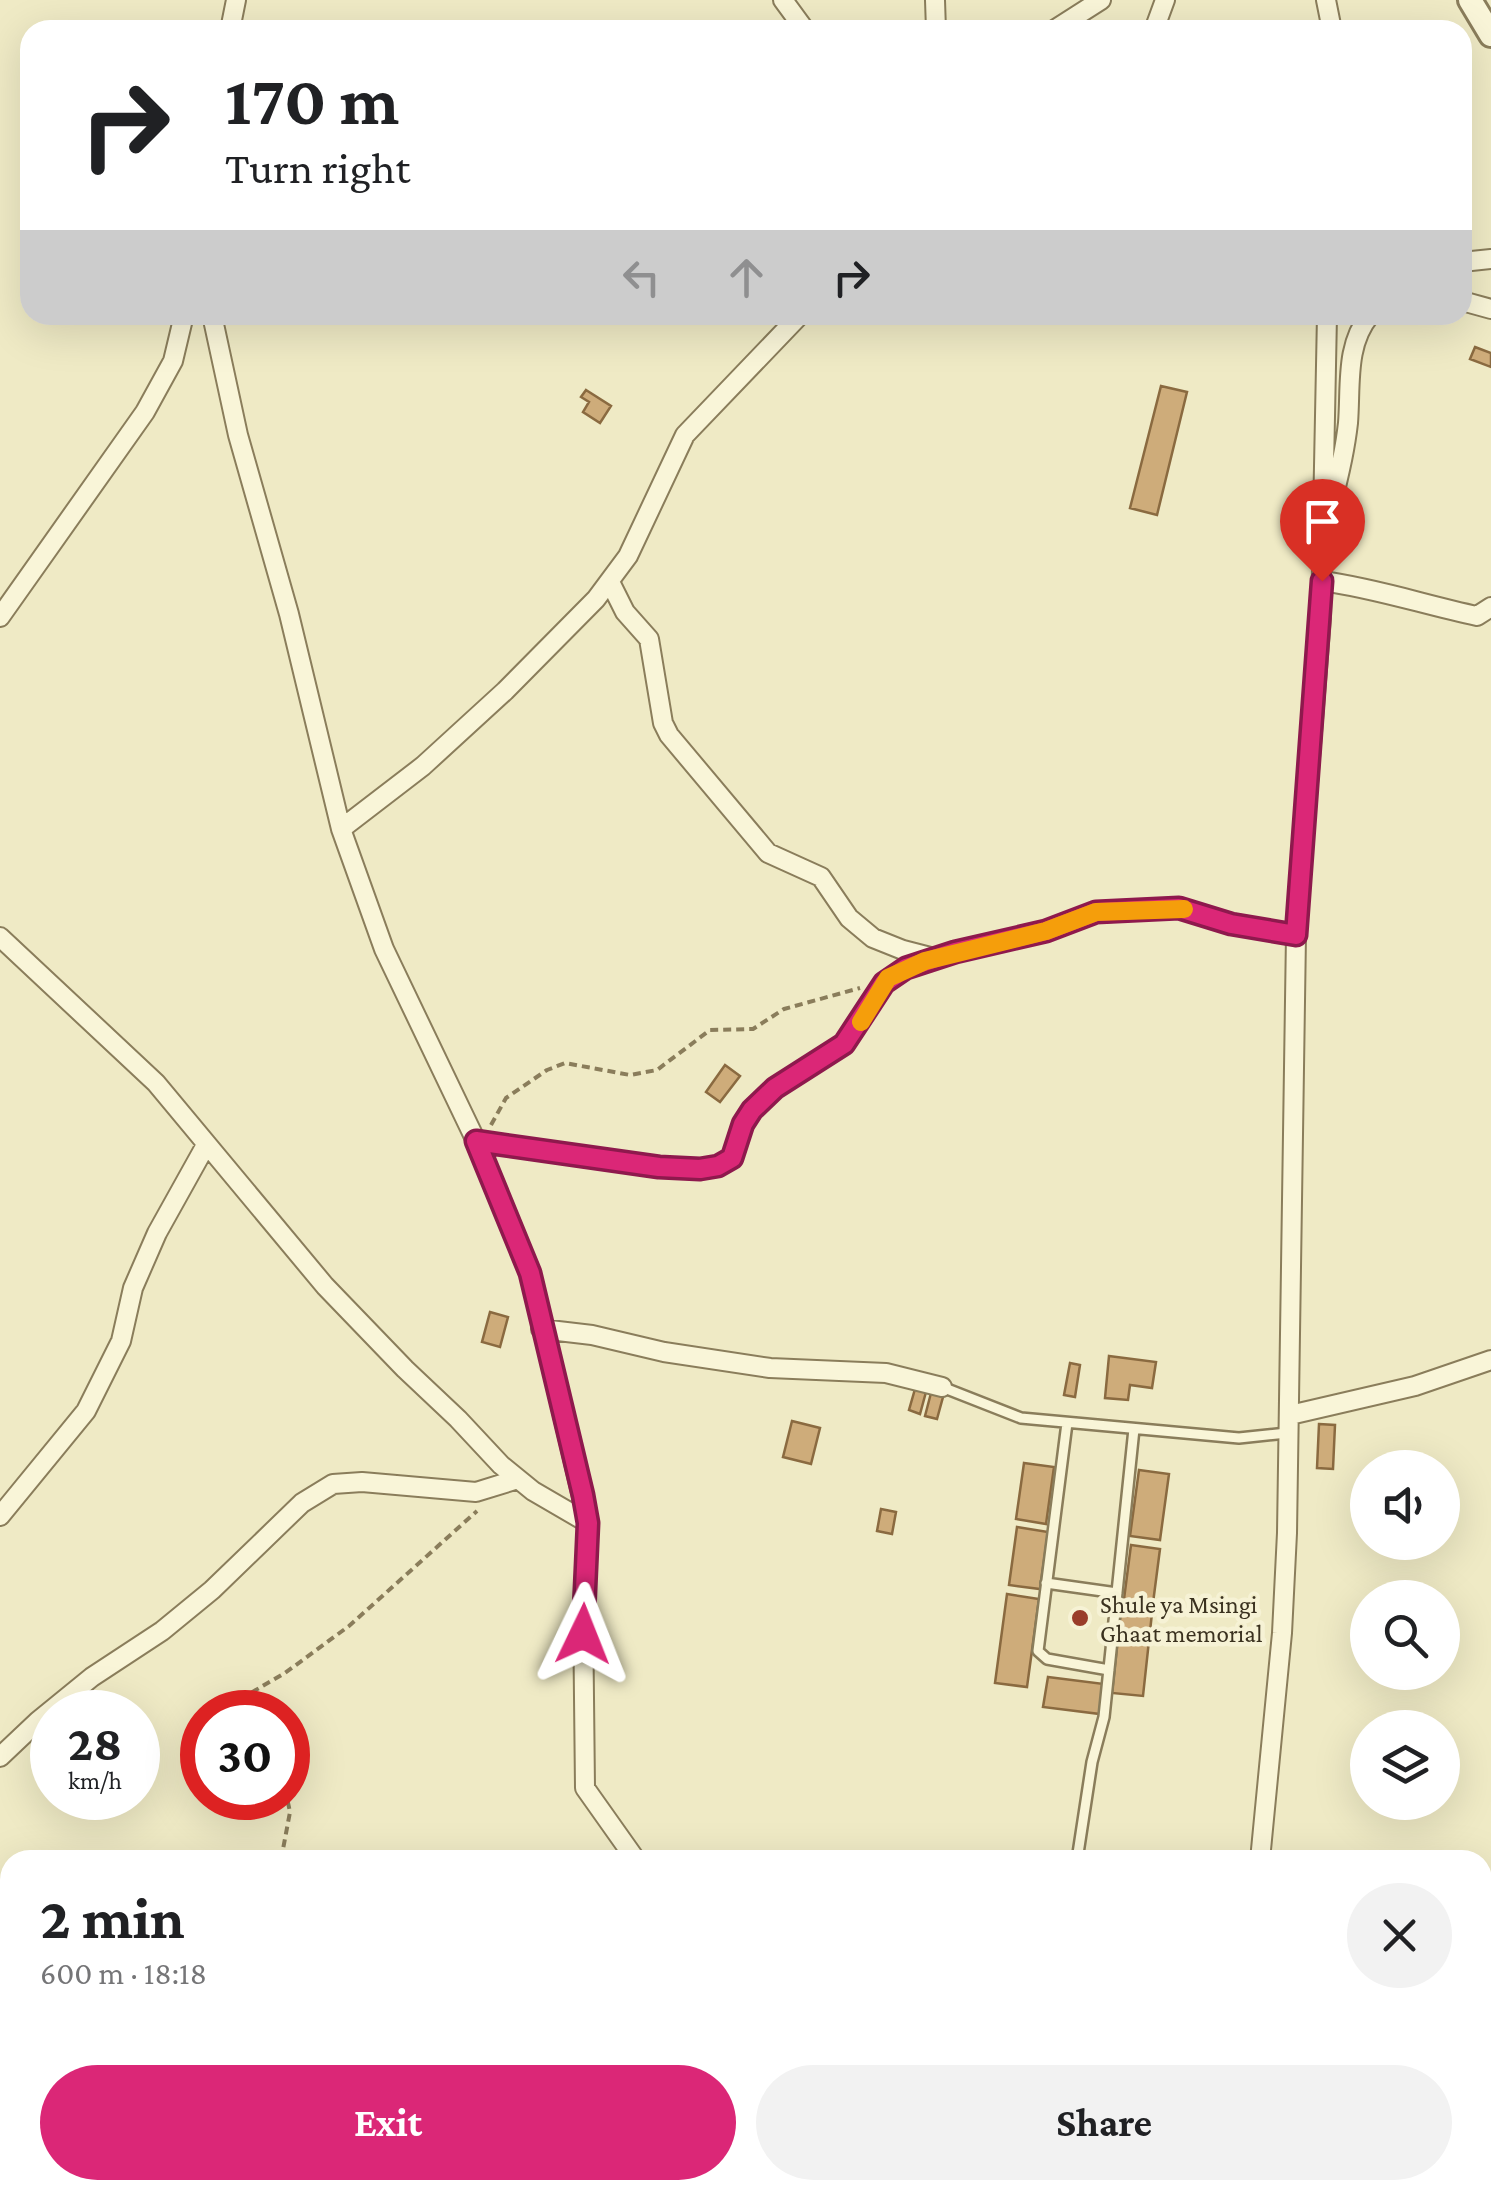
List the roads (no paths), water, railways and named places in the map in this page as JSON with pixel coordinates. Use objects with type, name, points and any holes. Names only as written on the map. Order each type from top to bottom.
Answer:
[{"type":"street","points":[[1070,20],[1101,0]]},
{"type":"street","points":[[1470,0],[1491,35]]},
{"type":"street","points":[[0,617],[145,412],[174,361],[182,325]]},
{"type":"street","points":[[214,325],[238,436],[289,614],[342,829],[384,949],[484,1143],[530,1273],[588,1523],[584,1788],[629,1850]]},
{"type":"street","points":[[342,829],[393,792],[505,691],[610,582],[628,556],[685,434],[790,325]]},
{"type":"street","points":[[1261,1850],[1282,1632],[1296,935],[1325,526],[1327,325]]},
{"type":"street","points":[[1325,526],[1341,469],[1348,422],[1348,374],[1362,325]]},
{"type":"street","points":[[1322,581],[1380,590],[1439,609],[1477,616],[1491,607]]},
{"type":"street","points":[[610,582],[625,612],[649,639],[663,723],[669,735],[753,836],[778,860],[821,877],[849,918],[873,938],[935,958]]},
{"type":"street","points":[[484,1143],[659,1167],[718,1166],[732,1158],[752,1110],[775,1088],[844,1044],[884,983],[906,968],[1046,931],[1096,912],[1179,908],[1231,924],[1296,935]]},
{"type":"street","points":[[0,936],[156,1083],[325,1286],[512,1481],[588,1523]]},
{"type":"street","points":[[0,1516],[23,1492],[92,1399],[120,1341],[145,1258],[206,1144]]},
{"type":"street","points":[[542,1329],[770,1368],[886,1373],[942,1387]]},
{"type":"street","points":[[1289,1424],[1491,1360]]},
{"type":"street","points":[[0,1758],[92,1677],[162,1631],[212,1590],[302,1502],[333,1484],[362,1482],[476,1492],[512,1481]]},
{"type":"lane","points":[[942,1387],[1020,1418],[1239,1438],[1289,1424]]},
{"type":"lane","points":[[1067,1423],[1038,1654],[1046,1659],[1109,1670]]},
{"type":"lane","points":[[1079,1850],[1092,1762],[1104,1717],[1134,1429]]},
{"type":"lane","points":[[1046,1583],[1117,1593]]},
{"type":"place","name":"Shule ya Msingi Ghaat memorial","points":[[1080,1618]]}]
